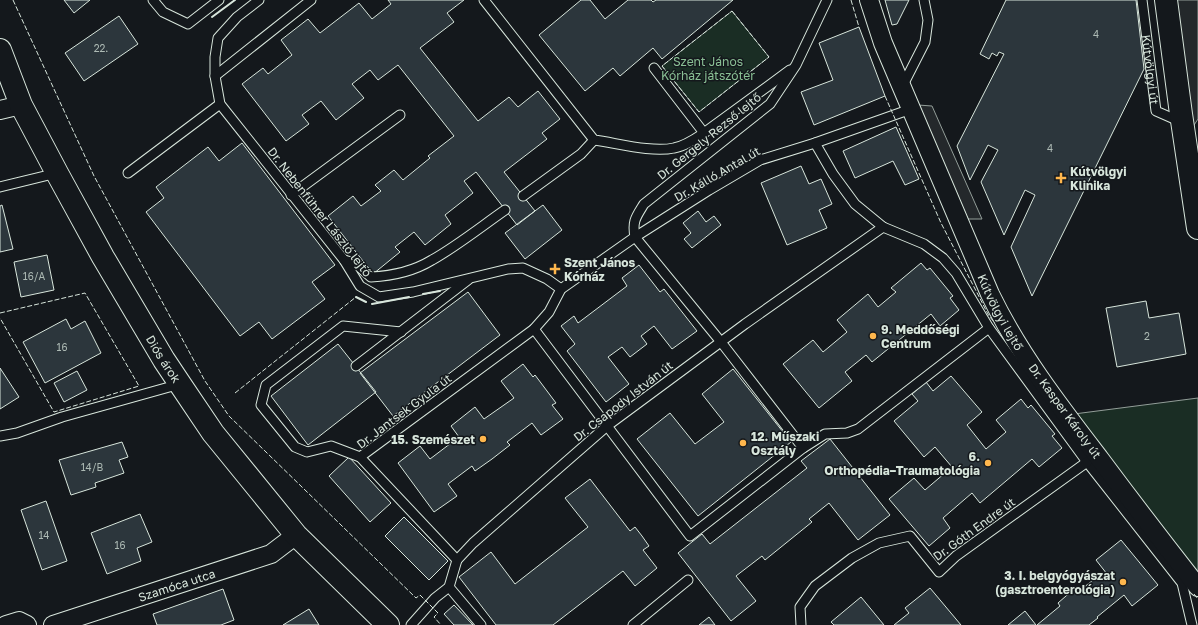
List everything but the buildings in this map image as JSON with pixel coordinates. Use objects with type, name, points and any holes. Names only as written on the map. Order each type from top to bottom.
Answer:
[{"type":"street","name":"Kútvölgyi lejtő","points":[[869,0],[883,43],[910,109],[990,294],[1004,322],[1024,355],[1070,421],[1198,587]]},
{"type":"street","name":"Kútvölgyi út","points":[[1166,0],[1182,123],[1198,228]]},
{"type":"street","name":"Diós árok","points":[[0,50],[21,105],[103,257],[164,360],[213,433],[296,535],[388,625]]},
{"type":"street","points":[[0,110],[21,105]]},
{"type":"street","name":"Szamóca utca","points":[[53,625],[270,554],[296,535]]},
{"type":"street","points":[[6,625],[19,621],[27,625]]},
{"type":"lane","points":[[153,0],[163,12],[188,24],[219,0]]},
{"type":"lane","name":"Dr. Nebenführer László lejtő","points":[[259,0],[238,17],[218,38],[215,57],[215,76],[220,104],[344,260],[360,286],[379,296],[413,292],[508,269],[523,268],[547,279],[561,289]]},
{"type":"lane","points":[[215,76],[311,0]]},
{"type":"lane","points":[[484,0],[594,140],[651,149],[674,148],[690,142],[704,133],[796,65]]},
{"type":"lane","name":"Dr. Gergely Rezső lejtő","points":[[635,237],[634,219],[644,204],[770,104],[796,65],[827,0]]},
{"type":"lane","points":[[902,88],[925,42],[928,20],[924,0]]},
{"type":"lane","name":"Kútvölgyi út","points":[[1142,0],[1156,110],[1182,123]]},
{"type":"lane","points":[[654,68],[704,133]]},
{"type":"lane","points":[[128,173],[220,104]]},
{"type":"lane","name":"Dr. Kálló Antal út","points":[[561,289],[635,237],[709,190],[760,160],[815,143],[910,109]]},
{"type":"lane","points":[[291,195],[400,115]]},
{"type":"lane","points":[[523,196],[581,154],[594,140]]},
{"type":"lane","name":"Dr. Kasper Károly út","points":[[815,143],[833,174],[855,204],[883,227],[924,244],[943,258],[956,273],[989,328],[1087,462],[1182,583],[1192,625]]},
{"type":"lane","points":[[0,187],[57,173]]},
{"type":"lane","points":[[344,260],[355,263],[371,277],[388,276],[414,268],[432,261],[505,210]]},
{"type":"lane","name":"Dr. Csapody István út","points":[[449,587],[457,560],[473,543],[607,426],[807,279],[883,227]]},
{"type":"lane","points":[[635,237],[721,342],[803,448]]},
{"type":"lane","points":[[356,366],[471,278]]},
{"type":"lane","name":"Dr. Jantsek Gyula út","points":[[457,560],[360,457],[534,329],[550,312],[561,289]]},
{"type":"lane","points":[[360,457],[331,446],[307,452],[295,447],[261,405],[266,385],[343,326],[401,332]]},
{"type":"lane","points":[[534,329],[690,536],[803,448],[825,434],[847,433],[858,429],[989,328]]},
{"type":"lane","points":[[0,436],[17,433],[62,417],[180,384]]},
{"type":"lane","name":"Dr. Góth Endre út","points":[[801,625],[800,607],[815,586],[852,558],[879,543],[910,536],[939,572],[956,556],[1087,462]]},
{"type":"lane","points":[[633,625],[688,580]]},
{"type":"lane","points":[[411,625],[435,598],[449,587],[481,625]]},
{"type":"green space","name":"Szent János Kórház játszótér","points":[[732,11],[769,57],[699,112],[662,66]]},
{"type":"green space","points":[[1198,398],[1198,578],[1074,414]]},
{"type":"shaded area","points":[[1166,0],[1198,0],[1198,119],[1185,139]]},
{"type":"shaded area","points":[[918,105],[932,106],[982,219],[968,219]]},
{"type":"fence","points":[[13,0],[94,176],[205,381],[229,416],[416,598],[420,595],[438,613],[434,617],[441,625]]},
{"type":"fence","points":[[851,0],[859,27]]},
{"type":"fence","points":[[732,11],[769,57],[699,112],[662,66],[732,11]]},
{"type":"fence","points":[[885,96],[941,223],[989,316],[995,323]]},
{"type":"fence","points":[[0,313],[85,293],[139,386],[54,412],[0,318]]},
{"type":"fence","points":[[235,393],[356,297]]},
{"type":"fence","points":[[1194,594],[1198,599]]},
{"type":"wall","points":[[212,17],[235,0]]},
{"type":"wall","points":[[423,294],[440,291]]},
{"type":"wall","points":[[356,297],[366,302]]},
{"type":"wall","points":[[372,304],[409,297]]},
{"type":"place","name":"Kútvölgyi Klinika","points":[[1061,178]]},
{"type":"place","name":"Szent János Kórház","points":[[555,269]]},
{"type":"place","name":"9. Meddőségi Centrum","points":[[873,336]]},
{"type":"place","name":"15. Szemészet","points":[[483,439]]},
{"type":"place","name":"12. Műszaki Osztály","points":[[743,443]]},
{"type":"place","name":"6. Orthopédia–Traumatológia","points":[[988,463]]},
{"type":"place","name":"3. I. belgyógyászat (gasztroenterológia)","points":[[1123,582]]}]
